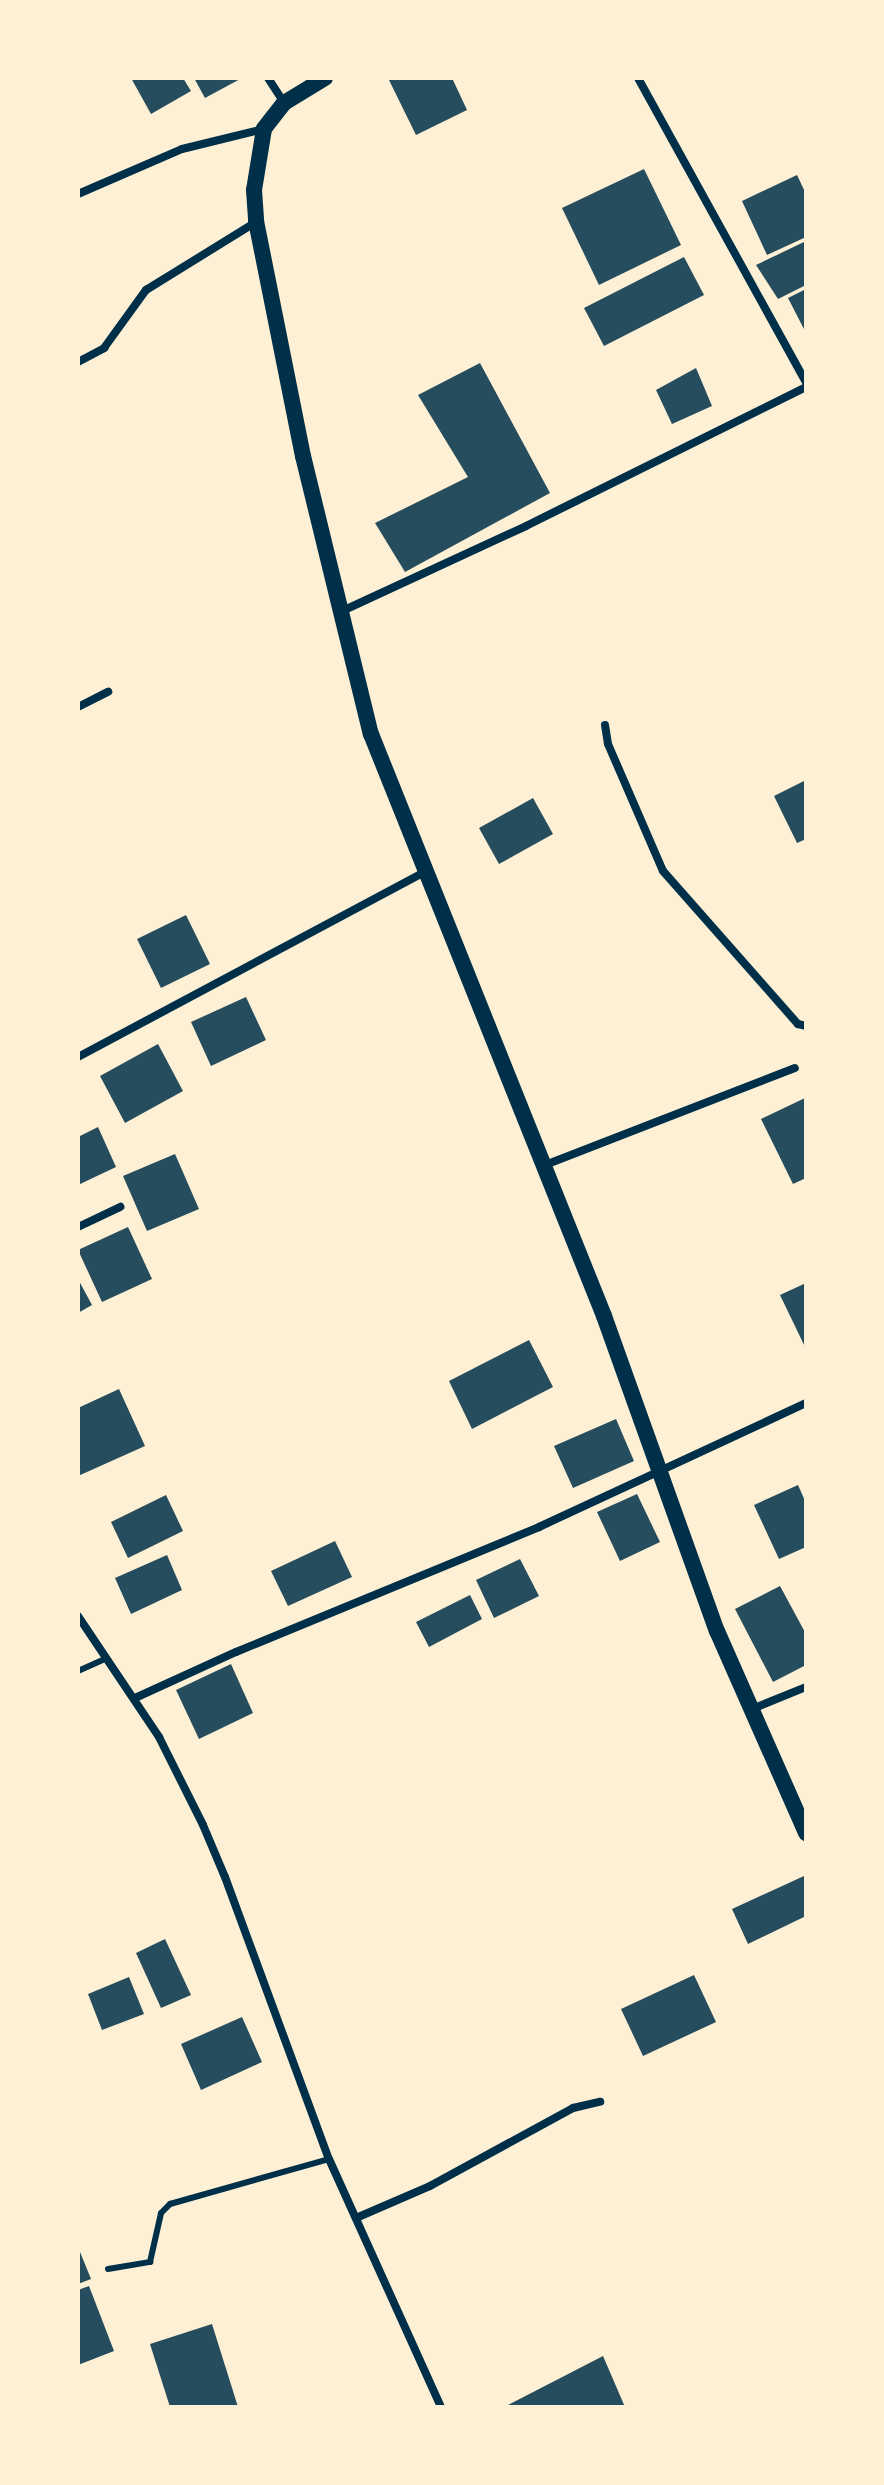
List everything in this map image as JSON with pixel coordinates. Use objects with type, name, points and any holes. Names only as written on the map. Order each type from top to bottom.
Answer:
[{"type":"main road","points":[[325,78],[284,103],[264,129],[254,190],[256,221],[303,456],[371,734],[604,1316],[717,1631],[806,1833]]},
{"type":"street","points":[[268,78],[284,103]]},
{"type":"street","points":[[340,613],[526,526],[806,385],[638,78]]},
{"type":"street","points":[[78,194],[182,149],[264,129]]},
{"type":"street","points":[[78,362],[104,348],[146,290],[256,221]]},
{"type":"street","points":[[78,707],[108,692]]},
{"type":"street","points":[[605,725],[608,744],[663,871],[798,1024],[806,1026]]},
{"type":"street","points":[[78,1057],[426,871]]},
{"type":"street","points":[[545,1165],[795,1068]]},
{"type":"street","points":[[78,1227],[120,1207]]},
{"type":"street","points":[[135,1698],[236,1652],[539,1527],[806,1403]]},
{"type":"street","points":[[78,1616],[159,1737],[225,1877],[329,2159],[441,2407]]},
{"type":"street","points":[[752,1709],[806,1687]]},
{"type":"street","points":[[356,2218],[430,2186],[573,2108],[600,2102]]},
{"type":"lane","points":[[78,1671],[105,1659]]},
{"type":"lane","points":[[108,2269],[150,2262],[161,2213],[170,2204],[329,2159]]},
{"type":"building","points":[[131,78],[183,78],[191,91],[151,114]]},
{"type":"building","points":[[194,78],[242,78],[205,98]]},
{"type":"building","points":[[452,78],[467,110],[416,135],[389,80]]},
{"type":"building","points":[[644,169],[681,245],[599,285],[562,208]]},
{"type":"building","points":[[797,175],[806,194],[806,237],[767,255],[742,201]]},
{"type":"building","points":[[806,241],[806,285],[778,299],[756,265]]},
{"type":"building","points":[[684,257],[704,295],[604,346],[584,308]]},
{"type":"building","points":[[806,289],[806,333],[788,298]]},
{"type":"building","points":[[480,363],[550,493],[405,572],[375,523],[468,477],[418,395]]},
{"type":"building","points":[[696,368],[712,406],[672,424],[656,390]]},
{"type":"building","points":[[806,780],[806,839],[797,843],[774,796]]},
{"type":"building","points":[[533,798],[553,834],[499,864],[479,828]]},
{"type":"building","points":[[186,915],[210,964],[161,988],[137,939]]},
{"type":"building","points":[[246,997],[266,1040],[211,1066],[191,1022]]},
{"type":"building","points":[[158,1044],[183,1091],[125,1123],[100,1076]]},
{"type":"building","points":[[805,1098],[806,1178],[793,1184],[761,1119]]},
{"type":"building","points":[[98,1127],[116,1167],[78,1185],[78,1137]]},
{"type":"building","points":[[175,1154],[199,1209],[147,1231],[123,1176]]},
{"type":"building","points":[[128,1227],[152,1279],[102,1302],[78,1250]]},
{"type":"building","points":[[78,1279],[92,1305],[78,1313]]},
{"type":"building","points":[[806,1283],[806,1349],[780,1295]]},
{"type":"building","points":[[529,1340],[553,1387],[472,1429],[449,1381]]},
{"type":"building","points":[[119,1389],[145,1446],[78,1476],[78,1408]]},
{"type":"building","points":[[616,1419],[634,1461],[573,1488],[554,1446]]},
{"type":"building","points":[[798,1485],[806,1503],[806,1547],[779,1559],[754,1505]]},
{"type":"building","points":[[637,1494],[660,1542],[620,1561],[597,1512]]},
{"type":"building","points":[[166,1495],[183,1531],[128,1558],[111,1522]]},
{"type":"building","points":[[335,1541],[352,1577],[288,1606],[271,1571]]},
{"type":"building","points":[[167,1555],[182,1590],[131,1614],[115,1578]]},
{"type":"building","points":[[520,1559],[539,1596],[494,1618],[476,1580]]},
{"type":"building","points":[[780,1586],[806,1634],[806,1665],[773,1682],[735,1609]]},
{"type":"building","points":[[470,1595],[482,1619],[429,1647],[416,1622]]},
{"type":"building","points":[[231,1664],[253,1713],[199,1739],[176,1690]]},
{"type":"building","points":[[804,1876],[806,1916],[748,1944],[732,1909]]},
{"type":"building","points":[[165,1939],[191,1995],[161,2008],[136,1953]]},
{"type":"building","points":[[694,1975],[716,2022],[643,2056],[621,2009]]},
{"type":"building","points":[[129,1977],[144,2014],[102,2030],[88,1994]]},
{"type":"building","points":[[242,2017],[262,2062],[201,2090],[181,2044]]},
{"type":"building","points":[[78,2247],[91,2279],[78,2284]]},
{"type":"building","points":[[89,2286],[114,2351],[78,2365],[78,2290]]},
{"type":"building","points":[[212,2324],[238,2407],[170,2407],[150,2344]]},
{"type":"building","points":[[603,2356],[625,2407],[504,2407]]}]
